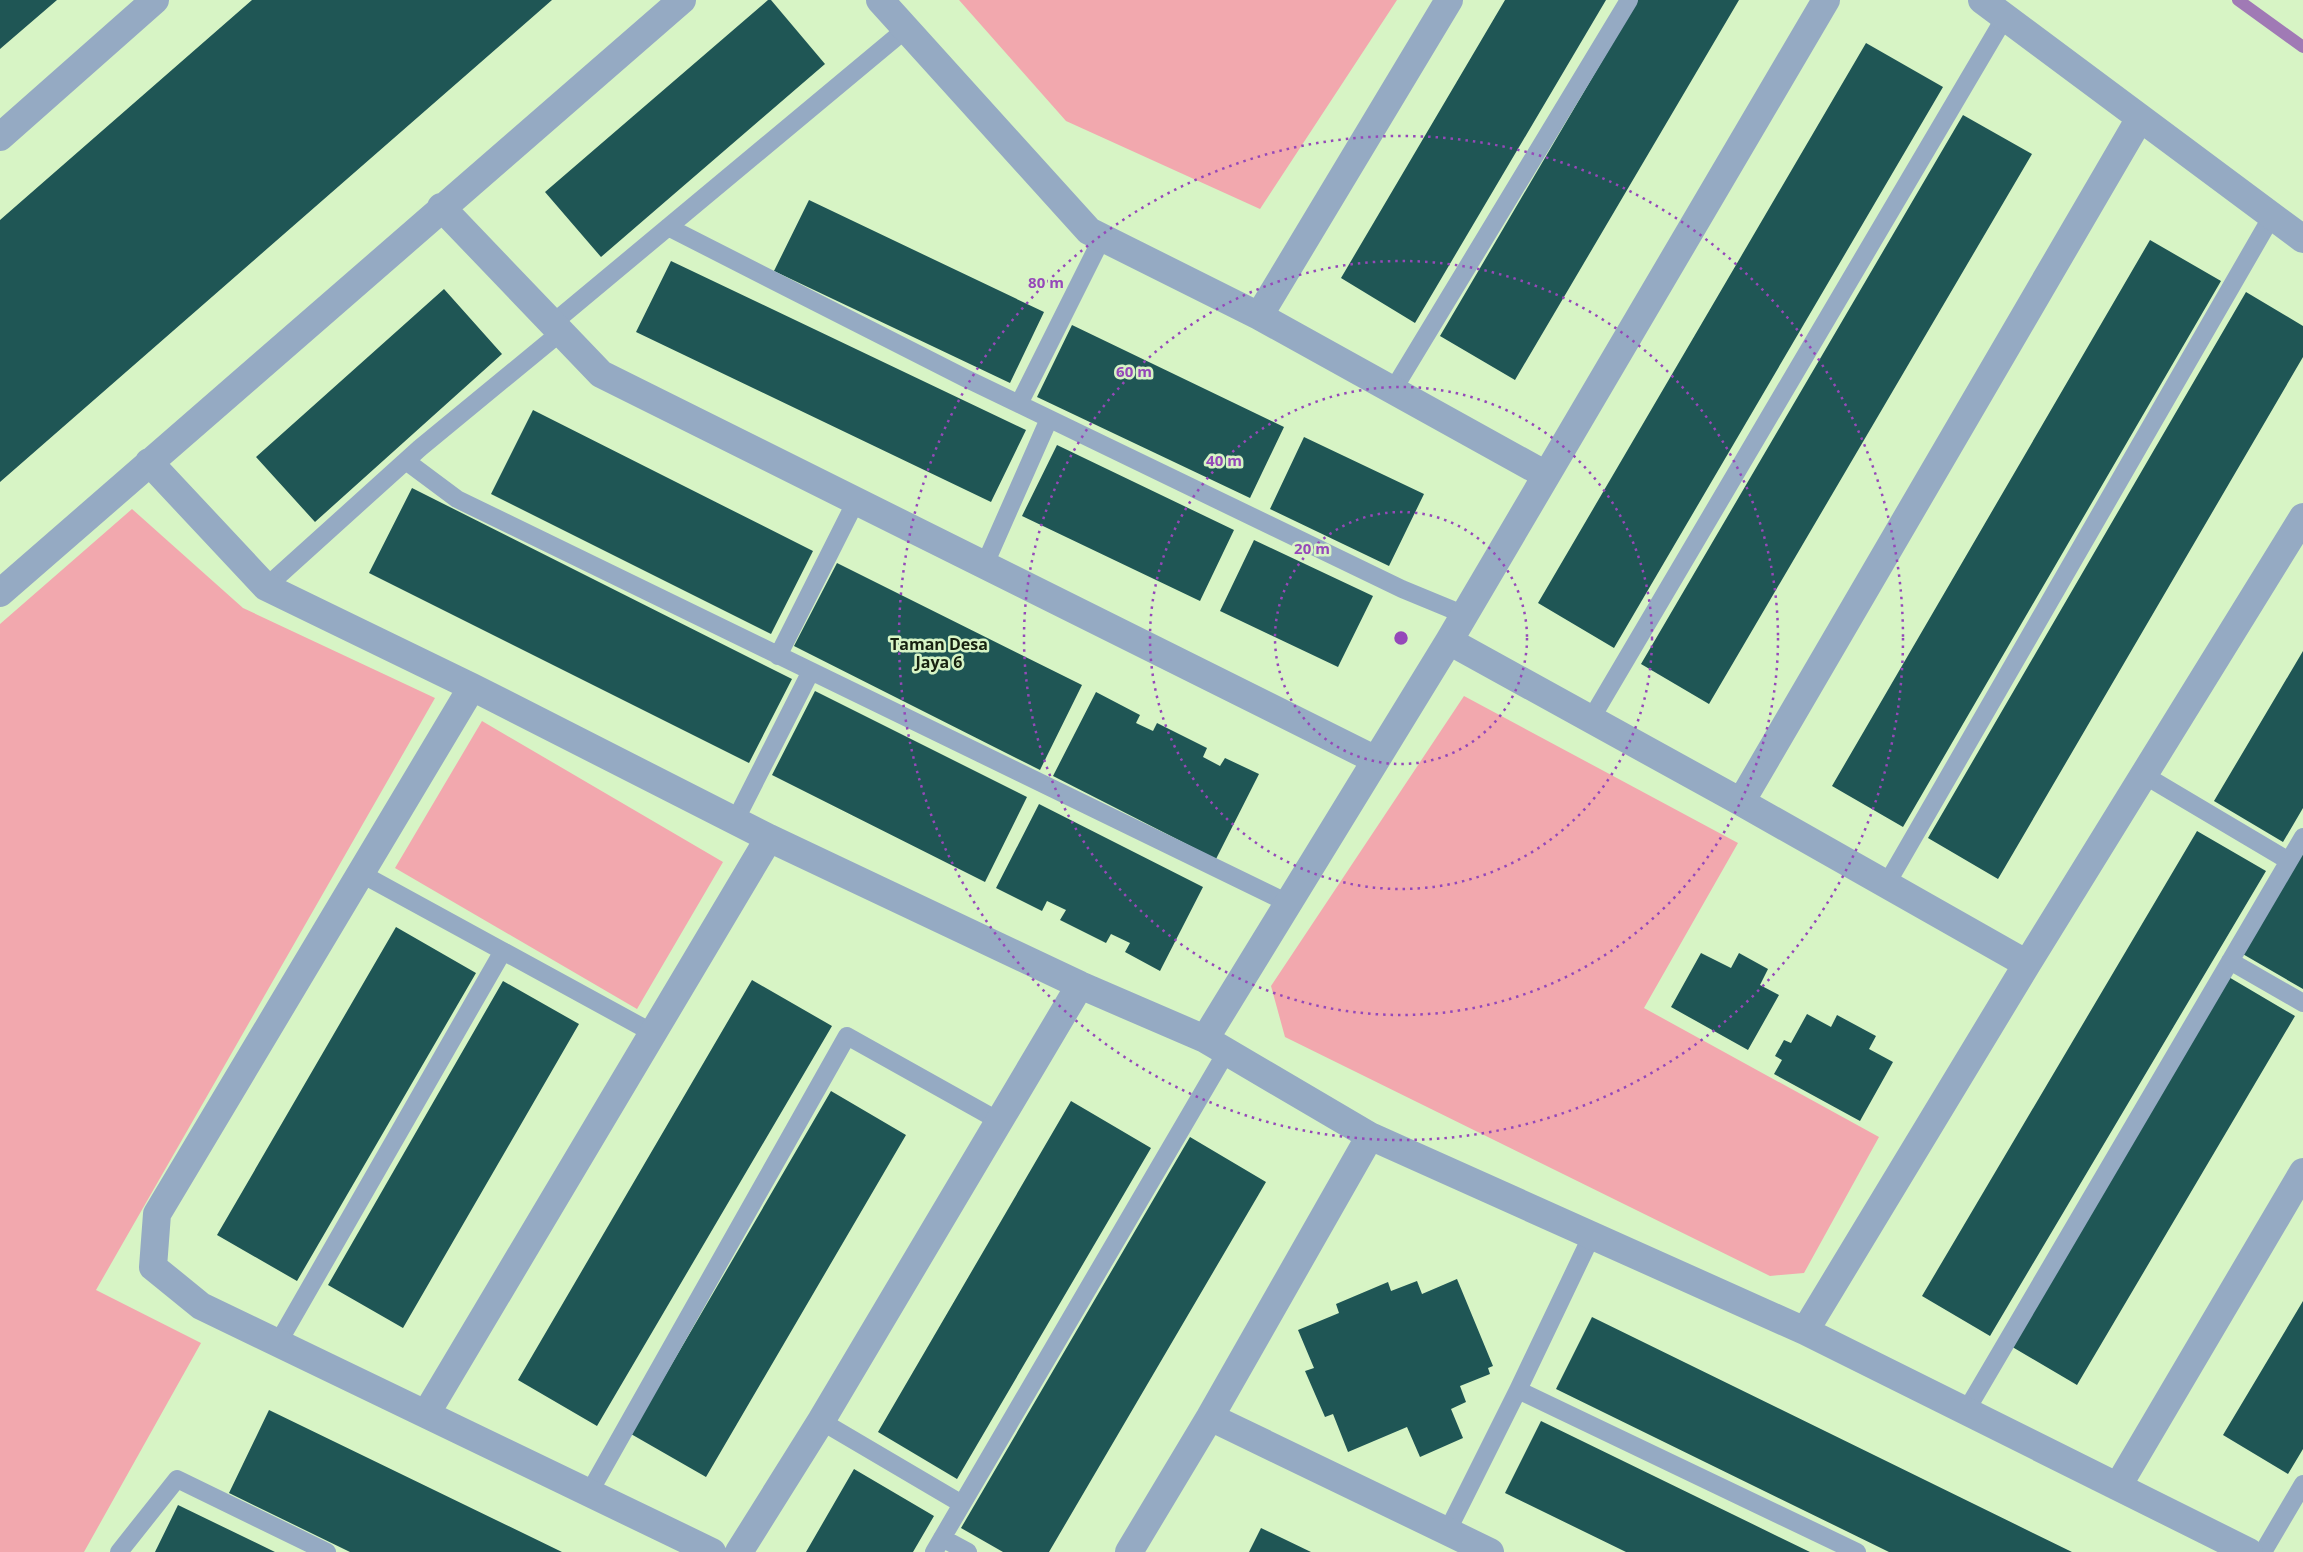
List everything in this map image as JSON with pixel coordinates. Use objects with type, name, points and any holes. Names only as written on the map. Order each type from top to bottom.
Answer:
[{"type":"street","points":[[0,137],[155,0]]},
{"type":"street","points":[[0,593],[682,0]]},
{"type":"street","points":[[880,0],[1089,232],[1259,316],[1546,475]]},
{"type":"street","points":[[1259,316],[1449,0]]},
{"type":"street","points":[[1216,1045],[1288,903],[1450,641],[1826,0]]},
{"type":"street","points":[[1982,0],[2303,239]]},
{"type":"street","points":[[1741,802],[2140,118]]},
{"type":"street","points":[[442,207],[601,374],[1376,760]]},
{"type":"street","points":[[149,462],[266,586],[472,687],[769,838],[1080,985],[1216,1045],[1370,1136],[1805,1331],[2248,1552]]},
{"type":"street","points":[[1805,1331],[2027,964],[2303,517]]},
{"type":"street","points":[[1450,641],[1741,802],[2027,964]]},
{"type":"street","points":[[472,687],[157,1214],[153,1267],[201,1306],[712,1552]]},
{"type":"street","points":[[426,1414],[769,838]]},
{"type":"street","points":[[739,1552],[821,1421],[1080,985]]},
{"type":"street","points":[[1129,1552],[1210,1417],[1370,1136]]},
{"type":"street","points":[[2118,1486],[2303,1172]]},
{"type":"street","points":[[1210,1417],[1490,1552]]},
{"type":"lane","points":[[1393,390],[1628,0]]},
{"type":"lane","points":[[1592,719],[2005,17]]},
{"type":"lane","points":[[266,586],[668,227],[906,29]]},
{"type":"lane","points":[[1886,885],[2272,216]]},
{"type":"lane","points":[[668,227],[1019,404],[1402,589],[1465,614]]},
{"type":"lane","points":[[1019,404],[1102,238]]},
{"type":"lane","points":[[984,564],[1049,418]]},
{"type":"lane","points":[[406,461],[457,499],[1288,903]]},
{"type":"lane","points":[[778,656],[856,501]]},
{"type":"lane","points":[[735,821],[811,671]]},
{"type":"lane","points":[[2144,775],[2289,860]]},
{"type":"lane","points":[[1966,1411],[2303,837]]},
{"type":"lane","points":[[360,873],[653,1033]]},
{"type":"lane","points":[[278,1343],[503,951]]},
{"type":"lane","points":[[2230,961],[2303,1003]]},
{"type":"lane","points":[[589,1493],[847,1036],[999,1121]]},
{"type":"lane","points":[[968,1552],[938,1545],[1216,1045]]},
{"type":"lane","points":[[1447,1532],[1518,1390],[1592,1235]]},
{"type":"lane","points":[[1518,1390],[1857,1552]]},
{"type":"lane","points":[[821,1421],[962,1504]]},
{"type":"lane","points":[[119,1552],[177,1479],[327,1552]]},
{"type":"lane","points":[[2263,1552],[2303,1484]]},
{"type":"shaded area","points":[[959,0],[1397,0],[1260,209],[1066,121]]},
{"type":"shaded area","points":[[132,509],[243,608],[435,698],[96,1290],[201,1343],[84,1552],[0,1552],[0,624]]},
{"type":"shaded area","points":[[1464,696],[1738,843],[1644,1008],[1879,1137],[1804,1273],[1770,1276],[1285,1037],[1271,986]]},
{"type":"shaded area","points":[[482,721],[723,862],[637,1009],[395,868]]},
{"type":"building","points":[[0,0],[57,0],[0,49]]},
{"type":"building","points":[[252,0],[552,0],[0,482],[0,220]]},
{"type":"building","points":[[768,0],[771,0],[825,64],[601,257],[545,192]]},
{"type":"building","points":[[1505,0],[1606,0],[1415,323],[1341,278]]},
{"type":"building","points":[[1638,0],[1739,0],[1515,380],[1440,336]]},
{"type":"building","points":[[1866,43],[1943,87],[1614,648],[1538,603]]},
{"type":"building","points":[[1963,115],[2032,154],[1709,704],[1641,664]]},
{"type":"building","points":[[809,200],[1044,312],[1010,383],[774,271]]},
{"type":"building","points":[[2150,240],[2221,281],[1903,827],[1832,786]]},
{"type":"building","points":[[671,261],[1026,430],[991,502],[636,332]]},
{"type":"building","points":[[444,289],[502,354],[315,522],[256,457]]},
{"type":"building","points":[[2246,292],[2303,326],[2303,357],[1998,879],[1928,838]]},
{"type":"building","points":[[1072,325],[1284,427],[1250,498],[1037,397]]},
{"type":"building","points":[[533,410],[813,551],[771,634],[491,494]]},
{"type":"building","points":[[1304,437],[1424,494],[1389,566],[1270,509]]},
{"type":"building","points":[[1057,445],[1234,530],[1200,601],[1022,516]]},
{"type":"building","points":[[412,488],[792,679],[749,763],[369,573]]},
{"type":"building","points":[[1254,540],[1373,596],[1338,667],[1220,611]]},
{"type":"building","points":[[837,563],[1082,685],[1040,770],[794,646]]},
{"type":"building","points":[[2303,651],[2303,808],[2283,842],[2214,801]]},
{"type":"building","points":[[815,691],[1027,797],[985,882],[772,775]]},
{"type":"building","points":[[1096,692],[1140,715],[1136,723],[1153,731],[1157,723],[1207,748],[1203,757],[1220,766],[1225,758],[1259,774],[1216,859],[1053,776]]},
{"type":"building","points":[[1039,804],[1203,887],[1160,971],[1125,952],[1130,943],[1111,934],[1106,943],[1060,920],[1066,910],[1047,901],[1042,911],[996,888]]},
{"type":"building","points":[[2197,831],[2266,871],[1990,1336],[1922,1296]]},
{"type":"building","points":[[2303,848],[2303,989],[2241,953]]},
{"type":"building","points":[[396,927],[476,973],[297,1281],[217,1235]]},
{"type":"building","points":[[1701,953],[1731,968],[1739,953],[1768,969],[1760,985],[1779,995],[1748,1050],[1671,1007]]},
{"type":"building","points":[[2227,976],[2295,1016],[2077,1385],[2009,1345]]},
{"type":"building","points":[[752,980],[832,1026],[597,1426],[518,1380]]},
{"type":"building","points":[[503,981],[579,1024],[403,1328],[328,1285]]},
{"type":"building","points":[[1807,1014],[1831,1027],[1837,1015],[1876,1036],[1869,1049],[1893,1062],[1860,1121],[1774,1074],[1782,1060],[1775,1056],[1784,1040],[1791,1043]]},
{"type":"building","points":[[831,1091],[906,1135],[706,1477],[631,1434]]},
{"type":"building","points":[[1071,1101],[1151,1148],[957,1479],[878,1432]]},
{"type":"building","points":[[1190,1137],[1266,1182],[1049,1552],[1003,1552],[961,1528]]},
{"type":"building","points":[[1457,1279],[1493,1366],[1488,1368],[1490,1374],[1460,1386],[1466,1402],[1451,1409],[1463,1438],[1420,1457],[1407,1427],[1348,1452],[1333,1414],[1325,1417],[1305,1371],[1314,1368],[1298,1330],[1339,1313],[1336,1304],[1388,1282],[1391,1291],[1417,1281],[1422,1294]]},
{"type":"building","points":[[2303,1301],[2303,1449],[2288,1474],[2223,1435]]},
{"type":"building","points":[[1592,1317],[2072,1552],[1889,1552],[1556,1389]]},
{"type":"building","points":[[269,1410],[562,1552],[350,1552],[229,1493]]},
{"type":"building","points":[[1541,1421],[1810,1552],[1626,1552],[1505,1493]]},
{"type":"building","points":[[854,1469],[934,1516],[913,1552],[806,1552]]},
{"type":"building","points":[[178,1505],[275,1552],[155,1552]]},
{"type":"building","points":[[1261,1528],[1311,1552],[1249,1552]]},
{"type":"waterway","points":[[2238,0],[2303,47]]},
{"type":"district","name":"Taman Desa Jaya 6","points":[[939,653]]}]
